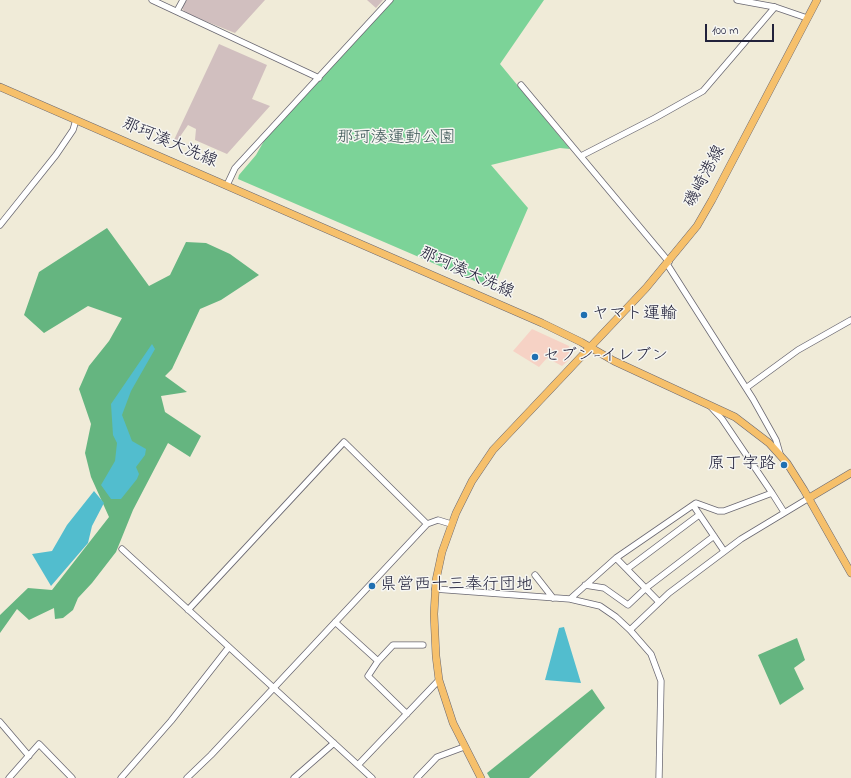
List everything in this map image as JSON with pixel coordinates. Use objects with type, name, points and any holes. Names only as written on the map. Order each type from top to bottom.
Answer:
[{"type":"main road","name":"磯崎港線","points":[[481,778],[453,723],[439,680],[434,639],[435,589],[442,552],[451,524],[472,481],[493,450],[591,348],[668,263],[697,226],[817,0]]},
{"type":"main road","name":"那珂湊大洗線","points":[[0,87],[542,323],[614,361],[708,403],[748,426],[780,454],[809,498],[851,574]]},
{"type":"main road","points":[[809,498],[851,473]]},
{"type":"street","points":[[152,0],[319,78]]},
{"type":"street","points":[[177,11],[183,0]]},
{"type":"street","points":[[227,185],[235,168],[390,0]]},
{"type":"street","points":[[737,0],[775,7],[807,18]]},
{"type":"street","points":[[581,156],[704,91],[775,7]]},
{"type":"street","points":[[521,85],[668,263],[746,388],[776,440],[780,454]]},
{"type":"street","points":[[0,225],[56,155],[73,130],[76,120]]},
{"type":"street","points":[[746,388],[798,350],[851,320]]},
{"type":"street","points":[[708,403],[722,419],[784,512]]},
{"type":"street","points":[[188,610],[344,442],[427,524]]},
{"type":"street","points":[[570,599],[616,558],[696,503],[718,511],[724,511],[772,493]]},
{"type":"street","points":[[630,630],[669,592],[724,551],[784,512],[809,498]]},
{"type":"street","points":[[693,505],[724,551]]},
{"type":"street","points":[[627,569],[699,515]]},
{"type":"street","points":[[187,778],[274,688],[427,524],[438,520],[451,524]]},
{"type":"street","points":[[585,585],[604,588],[628,605],[646,588],[714,536]]},
{"type":"street","points":[[122,549],[372,778]]},
{"type":"street","points":[[616,558],[659,602]]},
{"type":"street","points":[[535,575],[553,598]]},
{"type":"street","points":[[435,589],[570,599],[600,606],[630,630],[651,654],[661,681],[658,778]]},
{"type":"street","points":[[335,622],[378,661]]},
{"type":"street","points":[[407,714],[368,676],[378,661],[393,645],[423,645]]},
{"type":"street","points":[[121,778],[171,721],[229,647]]},
{"type":"street","points":[[358,765],[439,680]]},
{"type":"street","points":[[0,722],[29,756]]},
{"type":"street","points":[[294,778],[334,743]]},
{"type":"street","points":[[9,778],[39,744],[72,778]]},
{"type":"street","points":[[417,778],[437,757],[464,747]]},
{"type":"shaded area","points":[[184,0],[265,0],[235,33],[185,13],[180,5]]},
{"type":"shaded area","points":[[367,0],[383,0],[376,8]]},
{"type":"shaded area","points":[[219,44],[267,65],[252,99],[270,106],[227,154],[195,140],[196,129],[188,125],[177,141],[174,140]]},
{"type":"shaded area","points":[[532,329],[569,346],[572,357],[562,366],[547,358],[539,367],[513,351]]},
{"type":"green space","name":"那珂湊運動公園","points":[[390,0],[544,0],[500,64],[570,149],[560,148],[491,165],[528,208],[493,289],[238,179],[239,175],[256,155],[268,134]]},
{"type":"green space","points":[[107,228],[149,286],[170,275],[186,242],[206,243],[230,254],[259,275],[221,300],[200,309],[172,369],[165,376],[187,392],[161,396],[165,412],[201,436],[190,457],[168,443],[133,510],[116,552],[92,583],[78,598],[73,610],[63,618],[55,619],[54,608],[29,620],[17,609],[0,633],[0,615],[28,588],[52,590],[109,517],[91,477],[85,453],[91,424],[79,389],[89,366],[109,341],[122,318],[88,306],[44,333],[24,315],[39,272]]},
{"type":"green space","points":[[797,638],[805,660],[794,668],[804,689],[780,705],[758,655]]},
{"type":"green space","points":[[592,689],[605,708],[529,778],[490,778],[487,773]]},
{"type":"water","points":[[152,344],[155,349],[131,391],[122,415],[132,441],[146,449],[145,455],[136,467],[139,474],[137,479],[121,499],[111,499],[101,485],[115,461],[117,443],[113,435],[111,404]]},
{"type":"water","points":[[94,491],[104,503],[92,526],[88,543],[51,586],[32,554],[52,551],[67,525]]},
{"type":"water","points":[[564,627],[581,683],[545,680],[559,628]]},
{"type":"place","name":"ヤマト運輸","points":[[584,315]]},
{"type":"place","name":"セブン-イレブン","points":[[535,357]]},
{"type":"place","name":"原丁字路","points":[[784,465]]},
{"type":"place","name":"県営西十三奉行団地","points":[[372,586]]}]
